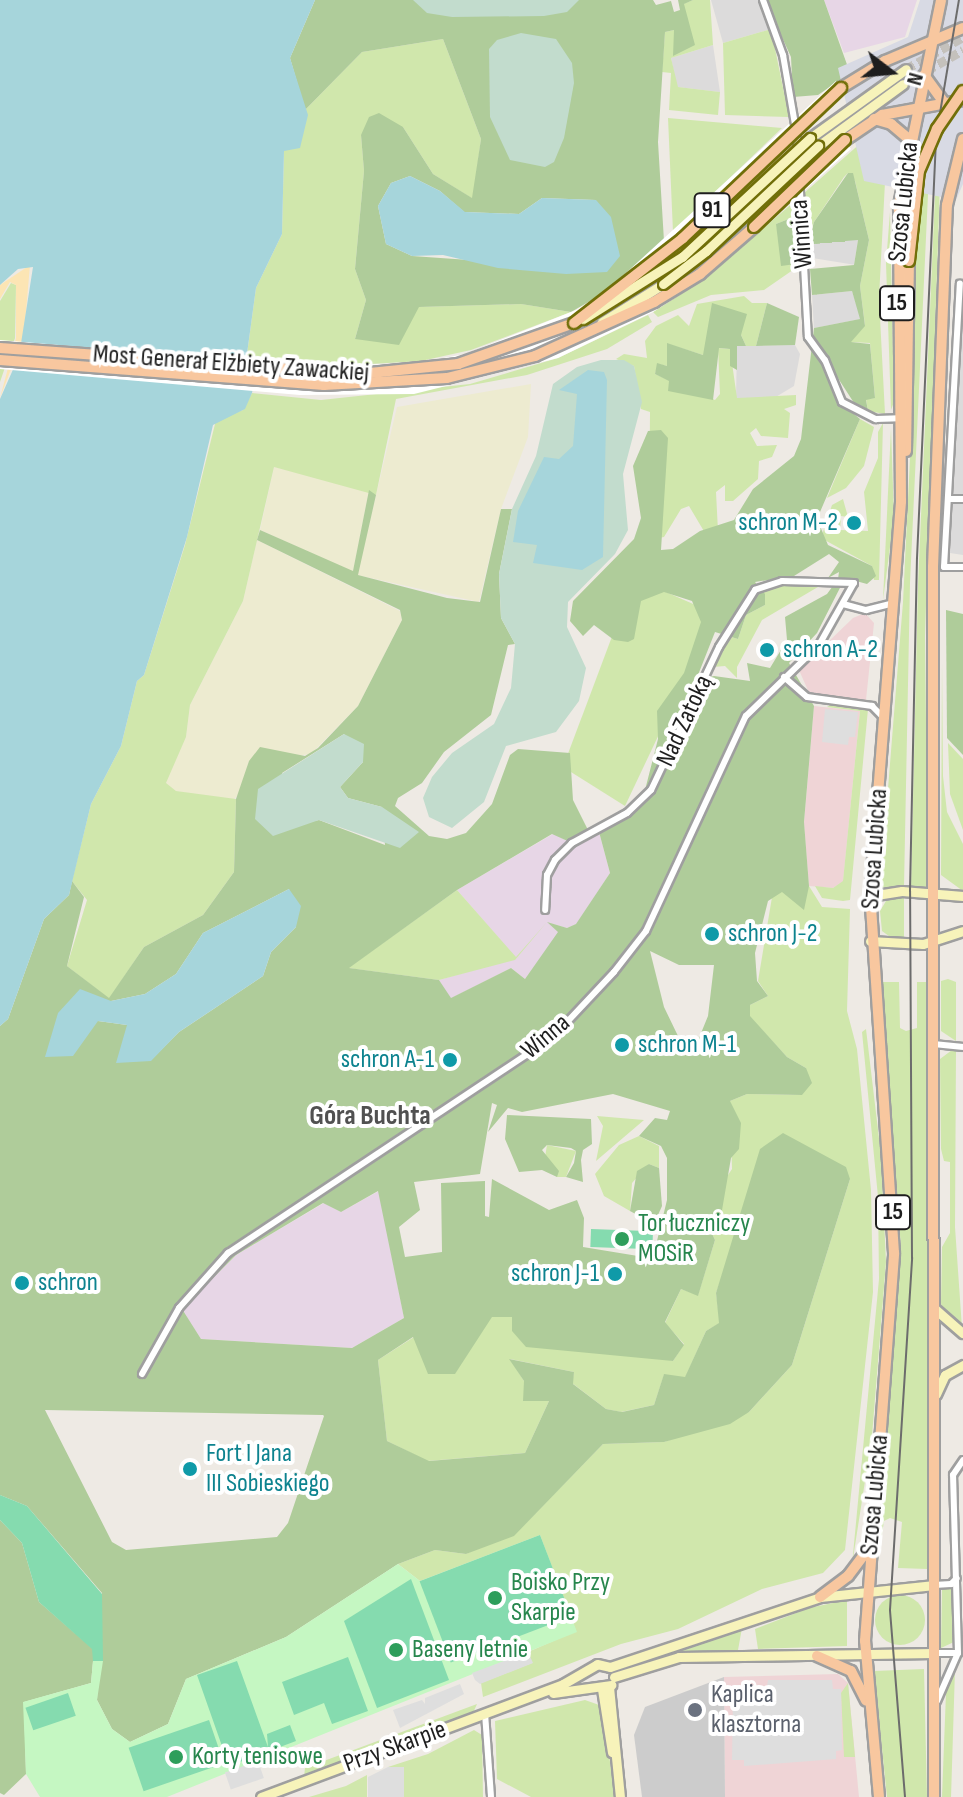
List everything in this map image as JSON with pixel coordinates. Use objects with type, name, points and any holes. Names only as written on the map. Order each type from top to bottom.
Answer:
[{"type":"main road","name":"15","points":[[917,107],[941,0]]},
{"type":"main road","name":"91","points":[[932,39],[963,28]]},
{"type":"main road","name":"Most Generał Elżbiety Zawackiej","points":[[0,348],[360,374],[458,364],[574,323],[683,238],[841,88],[885,61],[932,39]]},
{"type":"main road","points":[[924,75],[944,103]]},
{"type":"main road","points":[[901,501],[909,410],[909,261],[919,171],[937,129],[963,91]]},
{"type":"main road","name":"91","points":[[874,119],[917,107],[963,100]]},
{"type":"main road","name":"Szosa Lubicka","points":[[867,1591],[894,1253],[870,941],[870,896],[897,601],[901,501],[897,247],[917,107]]},
{"type":"main road","name":"Most Generał Elżbiety Zawackiej","points":[[0,360],[360,386],[462,375],[535,356],[575,339],[700,274],[845,140],[874,119]]},
{"type":"main road","points":[[874,119],[891,124],[910,140]]},
{"type":"main road","name":"Szosa Lubicka","points":[[934,1585],[938,567],[948,199],[963,139]]},
{"type":"main road","points":[[820,1597],[848,1576],[870,1546]]},
{"type":"main road","name":"15","points":[[934,1585],[934,1797]]},
{"type":"main road","name":"15","points":[[867,1591],[865,1654],[879,1797]]},
{"type":"main road","points":[[817,1656],[851,1671],[870,1713]]},
{"type":"street","name":"Winnica","points":[[763,0],[783,55],[797,136],[808,337],[825,360],[842,402],[876,419],[899,418]]},
{"type":"street","points":[[574,323],[616,303],[682,257],[810,138],[906,69]]},
{"type":"street","points":[[575,339],[692,263],[818,146],[903,84]]},
{"type":"street","points":[[944,283],[961,283],[948,499],[938,567],[963,567]]},
{"type":"street","points":[[948,499],[963,499]]},
{"type":"street","name":"Nad Zatoką","points":[[545,910],[547,875],[555,860],[572,843],[627,813],[651,790],[719,647],[755,590],[782,581],[854,583]]},
{"type":"street","name":"Winna","points":[[142,1374],[179,1308],[228,1253],[553,1037],[614,972],[646,931],[746,716],[819,645],[854,583]]},
{"type":"street","points":[[843,604],[872,610],[897,601]]},
{"type":"street","points":[[784,677],[807,697],[872,706],[886,720]]},
{"type":"street","points":[[870,896],[963,896]]},
{"type":"street","points":[[870,941],[899,945],[935,941],[963,931]]},
{"type":"street","points":[[934,1044],[963,1047]]},
{"type":"street","points":[[935,1309],[963,1333]]},
{"type":"street","points":[[936,1394],[945,1375],[963,1365]]},
{"type":"street","points":[[934,1708],[958,1653],[953,1475],[963,1460]]},
{"type":"street","points":[[620,1797],[610,1667],[820,1597],[951,1584],[958,1575]]},
{"type":"street","points":[[934,1657],[958,1653]]},
{"type":"street","name":"Przy Skarpie","points":[[530,1697],[609,1685],[679,1657],[865,1654],[934,1657]]},
{"type":"street","name":"Przy Skarpie","points":[[261,1797],[530,1697],[589,1673],[597,1664],[610,1667]]},
{"type":"street","points":[[589,1673],[609,1685]]},
{"type":"street","points":[[485,1713],[491,1797]]},
{"type":"shaded area","points":[[711,0],[758,0],[771,29],[723,43]]},
{"type":"shaded area","points":[[824,0],[917,0],[905,37],[844,53]]},
{"type":"shaded area","points":[[920,0],[963,0],[963,184],[956,200],[864,181],[838,68],[908,37]]},
{"type":"shaded area","points":[[713,45],[720,92],[677,87],[671,58]]},
{"type":"shaded area","points":[[809,232],[858,240],[854,265],[805,257]]},
{"type":"shaded area","points":[[963,289],[963,497],[952,497]]},
{"type":"shaded area","points":[[852,291],[861,319],[814,328],[812,295]]},
{"type":"shaded area","points":[[795,345],[800,354],[794,386],[774,398],[736,398],[737,346]]},
{"type":"shaded area","points":[[531,384],[528,437],[501,509],[479,602],[357,575],[397,407]]},
{"type":"shaded area","points":[[274,467],[369,490],[353,572],[260,530]]},
{"type":"shaded area","points":[[952,501],[963,501],[963,555],[950,553]]},
{"type":"shaded area","points":[[257,540],[400,611],[402,620],[358,706],[311,754],[249,761],[240,793],[231,802],[176,791],[166,784],[167,775],[186,737],[190,705],[243,601]]},
{"type":"shaded area","points":[[865,613],[874,623],[866,700],[810,695],[799,670],[853,618]]},
{"type":"shaded area","points":[[814,706],[860,711],[843,882],[833,888],[809,886],[804,823]]},
{"type":"shaded area","points":[[825,709],[858,712],[855,737],[849,737],[848,745],[822,742]]},
{"type":"shaded area","points":[[598,828],[610,873],[577,924],[567,928],[549,923],[559,932],[525,979],[511,968],[450,999],[439,980],[516,958],[457,890],[553,834],[572,843]]},
{"type":"shaded area","points":[[379,1191],[404,1318],[352,1348],[201,1339],[181,1309],[236,1255],[324,1203],[341,1212]]},
{"type":"shaded area","points":[[528,1652],[533,1663],[480,1684],[475,1680],[472,1673]]},
{"type":"shaded area","points":[[838,1674],[848,1683],[859,1797],[725,1797],[724,1677]]},
{"type":"shaded area","points":[[724,1677],[725,1797],[642,1797],[634,1735],[645,1707]]},
{"type":"shaded area","points":[[768,1680],[832,1680],[833,1689],[841,1689],[842,1750],[836,1751],[836,1759],[744,1766],[744,1760],[732,1760],[733,1698],[739,1686],[767,1686]]},
{"type":"shaded area","points":[[460,1684],[464,1694],[400,1728],[393,1710],[422,1700],[425,1704],[425,1698]]},
{"type":"shaded area","points":[[258,1761],[264,1778],[231,1789],[225,1772]]},
{"type":"shaded area","points":[[388,1767],[404,1767],[404,1797],[368,1797],[368,1777]]},
{"type":"green space","points":[[315,0],[653,0],[656,5],[671,1],[674,12],[680,10],[678,0],[693,0],[684,4],[695,45],[673,56],[674,30],[665,32],[658,142],[664,241],[604,293],[571,312],[521,304],[419,307],[399,345],[355,339],[366,300],[355,269],[364,171],[361,135],[369,117],[379,113],[403,127],[433,174],[472,198],[481,139],[443,39],[362,52],[305,110],[290,58]],"holes":[[[410,176],[440,191],[464,212],[519,214],[542,198],[596,200],[469,260],[412,256],[386,244],[378,206],[391,183]]]},
{"type":"green space","points":[[413,0],[579,0],[567,12],[544,16],[452,17],[427,13]]},
{"type":"green space","points":[[693,0],[710,0],[713,45],[671,58],[678,87],[720,92],[718,115],[669,110],[671,73],[662,72],[665,32],[674,30],[683,4]]},
{"type":"green space","points":[[765,0],[824,0],[850,73],[818,95],[793,97],[791,57]]},
{"type":"green space","points":[[771,29],[789,117],[725,115],[723,43]]},
{"type":"green space","points":[[521,33],[556,39],[572,63],[574,83],[564,138],[554,162],[545,167],[510,160],[490,117],[489,49],[497,40]]},
{"type":"green space","points":[[443,39],[481,139],[473,199],[433,174],[403,127],[361,135],[364,171],[355,269],[366,300],[355,339],[418,307],[521,304],[571,312],[471,350],[421,361],[337,366],[246,361],[256,288],[282,234],[284,150],[305,110],[362,52]]},
{"type":"green space","points":[[668,118],[782,128],[673,232]]},
{"type":"green space","points":[[863,141],[885,182],[879,298],[885,414],[868,411],[866,399],[875,398],[870,343],[850,342],[865,325],[860,286],[869,240],[855,181],[848,173],[844,177],[814,222],[808,244],[803,194]]},
{"type":"green space","points":[[848,173],[853,173],[869,240],[860,286],[865,326],[851,342],[870,344],[875,398],[866,400],[868,411],[856,406],[816,344],[836,399],[860,419],[817,519],[828,545],[872,566],[876,576],[867,584],[845,578],[817,633],[789,663],[814,706],[804,822],[809,886],[804,910],[782,892],[768,901],[755,953],[757,981],[768,996],[750,1005],[750,1016],[787,1057],[806,1068],[812,1083],[802,1095],[747,1094],[730,1101],[741,1123],[739,1149],[731,1158],[721,1216],[703,1215],[715,1240],[698,1296],[681,1289],[665,1322],[684,1345],[673,1361],[526,1347],[512,1331],[512,1317],[492,1317],[455,1374],[428,1374],[413,1337],[378,1360],[387,1441],[429,1461],[525,1453],[549,1401],[523,1401],[524,1381],[509,1359],[574,1372],[573,1384],[606,1409],[622,1412],[654,1405],[664,1374],[685,1377],[706,1331],[719,1323],[716,1293],[760,1149],[783,1133],[846,1167],[850,1179],[792,1365],[749,1412],[730,1424],[664,1442],[603,1444],[514,1536],[466,1554],[435,1550],[398,1564],[286,1637],[186,1679],[168,1724],[130,1742],[112,1729],[97,1700],[102,1593],[27,1506],[0,1495],[0,1026],[8,1019],[44,919],[69,895],[72,881],[84,897],[67,966],[109,998],[144,947],[203,915],[234,872],[236,799],[249,761],[260,747],[305,756],[318,748],[358,706],[402,620],[400,610],[257,540],[260,530],[353,571],[369,490],[376,495],[358,575],[447,598],[480,602],[501,509],[512,509],[499,574],[501,618],[515,644],[508,645],[491,715],[444,752],[422,783],[398,798],[395,806],[429,836],[447,839],[466,833],[492,804],[510,755],[518,749],[570,753],[573,800],[590,834],[572,843],[552,834],[457,890],[349,968],[439,980],[451,998],[511,968],[525,979],[558,932],[547,922],[567,928],[576,924],[610,873],[598,828],[643,798],[658,739],[657,711],[684,673],[701,622],[692,601],[664,592],[641,601],[634,639],[628,642],[614,640],[594,625],[583,636],[570,621],[573,601],[634,539],[641,518],[633,466],[648,431],[661,430],[668,438],[661,550],[673,549],[700,531],[734,520],[753,489],[794,456],[801,439],[814,328],[860,319],[852,291],[812,295],[810,269],[854,265],[858,240],[808,244],[814,222]],"holes":[[[829,554],[839,562],[828,578],[839,572],[838,579],[827,594],[785,617],[787,640],[770,668],[747,663],[750,681],[714,676],[696,680],[715,632],[738,639],[746,615],[765,605],[765,594],[755,582],[794,576]],[[344,734],[363,762],[340,787],[348,798],[382,807],[385,845],[319,820],[294,825],[282,773]],[[289,889],[296,927],[271,952],[263,976],[179,1032],[151,1060],[127,1025],[98,1021],[111,1001],[145,994],[176,974],[203,933]],[[650,951],[679,965],[714,965],[708,1016],[699,1038],[678,1036],[664,1007]],[[613,1094],[670,1111],[667,1120],[655,1118],[639,1136],[661,1146],[667,1158],[667,1200],[655,1249],[644,1257],[583,1247],[584,1218],[577,1200],[549,1210],[492,1179],[489,1217],[485,1216],[485,1181],[441,1183],[442,1252],[405,1257],[399,1227],[420,1210],[414,1182],[480,1174],[492,1103],[497,1105],[488,1132],[508,1108],[522,1112]],[[378,1191],[404,1318],[352,1348],[201,1339],[182,1309],[236,1255],[323,1203],[341,1212]],[[45,1410],[324,1416],[288,1523],[277,1537],[126,1550],[112,1542]]]},
{"type":"green space","points":[[929,173],[910,583],[904,887],[880,888],[903,602],[913,398],[915,242],[901,236],[908,176]]},
{"type":"green space","points":[[936,173],[940,182],[925,636],[928,887],[911,887],[918,585]]},
{"type":"green space","points":[[795,201],[796,216],[776,224],[803,263],[764,290],[711,295],[658,317],[653,312],[706,278]]},
{"type":"green space","points":[[890,212],[894,402],[891,410],[886,263]]},
{"type":"green space","points":[[796,216],[803,263],[781,266],[776,224]]},
{"type":"green space","points":[[11,283],[16,285],[15,338],[0,382],[0,301]]},
{"type":"green space","points":[[744,296],[752,303],[767,303],[756,346],[746,346],[741,335],[703,355],[668,344],[667,366],[658,364],[655,374],[715,400],[720,394],[718,348],[730,349],[737,398],[796,395],[796,405],[784,409],[790,413],[788,438],[761,436],[756,428],[750,433],[757,446],[777,445],[772,457],[759,461],[758,479],[733,501],[725,501],[725,485],[716,492],[718,531],[705,533],[689,506],[681,509],[664,537],[649,540],[650,412],[641,409],[634,366],[616,359],[624,354],[647,358],[645,341],[656,326],[678,315],[689,326],[697,304]]},
{"type":"green space","points":[[712,303],[747,314],[741,335],[746,346],[737,346],[737,370],[730,366],[730,349],[719,348],[713,400],[668,391],[669,381],[655,374],[657,363],[667,366],[667,343],[703,355]]},
{"type":"green space","points":[[767,303],[799,317],[795,345],[756,346]]},
{"type":"green space","points":[[648,315],[652,322],[607,349],[527,375],[396,399],[376,495],[274,467],[243,601],[190,705],[186,737],[166,783],[176,791],[236,799],[234,872],[203,915],[144,947],[109,999],[67,966],[87,900],[72,881],[91,804],[121,746],[137,681],[144,675],[185,545],[216,420],[243,410],[252,393],[321,400],[470,384],[558,358]]},
{"type":"green space","points":[[601,360],[624,360],[634,366],[642,402],[623,474],[628,530],[615,554],[568,602],[567,627],[586,668],[579,701],[556,732],[506,746],[484,802],[452,828],[429,817],[423,798],[432,777],[452,753],[494,724],[511,688],[515,644],[501,618],[499,574],[512,509],[536,456],[553,384],[577,367]]},
{"type":"green space","points":[[860,419],[874,427],[864,466],[846,488],[827,498]]},
{"type":"green space","points":[[883,423],[879,580],[874,580],[872,566],[821,538],[832,505],[843,499],[848,517],[841,516],[840,530],[868,531],[864,492],[878,458],[878,432]]},
{"type":"green space","points":[[891,428],[894,517],[883,600]]},
{"type":"green space","points":[[634,578],[716,614],[625,806],[563,767]]},
{"type":"green space","points":[[784,583],[823,584],[762,620],[737,667],[737,678],[725,666],[713,667],[728,636],[738,639],[746,615],[765,605],[760,591]]},
{"type":"green space","points":[[946,610],[963,614],[963,755],[947,738]]},
{"type":"green space","points":[[942,660],[943,776],[947,812],[963,844],[963,891],[941,875]]},
{"type":"green space","points":[[833,703],[868,709],[850,900],[843,901],[822,898],[815,886],[833,888],[843,881],[860,711],[827,707]]},
{"type":"green space","points":[[344,734],[364,744],[363,762],[340,787],[348,798],[382,807],[419,832],[400,848],[319,820],[273,836],[255,819],[258,789]]},
{"type":"green space","points":[[948,743],[963,759],[963,830],[950,794]]},
{"type":"green space","points":[[789,883],[809,886],[822,907],[850,909],[847,1011],[857,1049],[871,1190],[873,1292],[845,1550],[823,1573],[762,1589],[678,1629],[621,1644],[483,1697],[481,1683],[532,1663],[528,1652],[576,1631],[540,1535],[420,1581],[398,1564],[435,1550],[466,1554],[523,1526],[603,1444],[664,1442],[749,1412],[792,1365],[850,1179],[735,1241],[716,1293],[720,1323],[706,1331],[685,1378],[664,1375],[654,1405],[621,1412],[606,1409],[572,1383],[574,1372],[510,1359],[524,1381],[549,1401],[525,1453],[427,1461],[387,1441],[378,1360],[414,1337],[455,1373],[491,1317],[512,1317],[673,1361],[684,1344],[665,1323],[681,1289],[698,1295],[715,1240],[702,1214],[732,1169],[730,1101],[747,1094],[802,1095],[806,1068],[787,1057],[750,1017],[750,1005],[768,996],[758,981],[774,885]]},
{"type":"green space","points":[[457,890],[516,957],[547,922],[515,960],[439,980],[348,968]]},
{"type":"green space","points":[[904,896],[904,940],[893,939],[882,931],[880,911],[886,901]]},
{"type":"green space","points":[[948,979],[956,982],[956,1041],[941,1031],[941,981]]},
{"type":"green space","points":[[879,982],[899,982],[900,1028],[906,1031],[917,1028],[917,982],[927,982],[927,1569],[898,1568],[902,1522],[890,1518],[884,1521],[877,1567],[901,1247]]},
{"type":"green space","points":[[866,1029],[881,1155],[886,1262],[872,1436],[852,1565],[879,1279],[878,1197],[862,1032]]},
{"type":"green space","points":[[956,1050],[955,1227],[962,1328],[942,1310],[941,1303],[942,1247],[950,1233],[950,1162],[944,1161],[941,1149],[940,1059]]},
{"type":"green space","points":[[507,1115],[591,1119],[592,1144],[583,1150],[581,1160],[583,1182],[566,1177],[574,1163],[576,1151],[571,1148],[547,1145],[542,1150],[559,1171],[557,1177],[542,1170],[519,1172],[505,1139]]},
{"type":"green space","points":[[597,1116],[644,1120],[596,1161],[603,1126]]},
{"type":"green space","points":[[639,1136],[659,1146],[659,1168],[649,1164],[632,1183],[630,1211],[604,1196],[595,1174],[619,1145]]},
{"type":"green space","points":[[547,1145],[576,1151],[566,1177],[557,1177],[545,1157]]},
{"type":"green space","points":[[649,1164],[659,1168],[662,1206],[654,1224],[630,1211],[637,1171]]},
{"type":"green space","name":"Tor łuczniczy MOSiR","points":[[591,1229],[653,1231],[652,1249],[590,1247]]},
{"type":"green space","points":[[0,1495],[27,1506],[102,1594],[103,1661],[93,1661],[92,1649],[39,1602],[22,1543],[0,1520]]},
{"type":"green space","points":[[0,1520],[22,1543],[39,1602],[93,1649],[91,1683],[24,1702],[26,1774],[4,1795],[0,1793]]},
{"type":"green space","points":[[540,1535],[577,1632],[167,1797],[40,1797],[26,1774],[23,1702],[91,1683],[93,1661],[103,1661],[97,1700],[112,1729],[130,1742],[168,1724],[186,1679],[286,1637],[398,1564],[420,1581]]},
{"type":"green space","name":"Boisko Przy Skarpie","points":[[540,1535],[571,1616],[451,1662],[420,1581]]},
{"type":"green space","name":"Baseny letnie","points":[[411,1579],[449,1680],[377,1708],[344,1621]]},
{"type":"green space","points":[[955,1587],[954,1642],[941,1648],[942,1589]]},
{"type":"green space","points":[[900,1595],[918,1602],[925,1620],[918,1638],[900,1645],[882,1638],[875,1620],[882,1602]]},
{"type":"green space","points":[[847,1600],[847,1646],[758,1649],[755,1629],[809,1608]]},
{"type":"green space","points":[[742,1628],[738,1650],[674,1652],[726,1630]]},
{"type":"green space","points":[[348,1657],[368,1711],[332,1724],[324,1703],[294,1715],[282,1682]]},
{"type":"green space","points":[[237,1661],[268,1747],[267,1734],[290,1725],[296,1741],[229,1766],[197,1675]]},
{"type":"green space","points":[[924,1669],[927,1797],[887,1797],[874,1671]]},
{"type":"green space","points":[[955,1669],[951,1797],[942,1797],[946,1693]]},
{"type":"green space","points":[[848,1683],[855,1757],[844,1757],[841,1693]]},
{"type":"green space","points":[[68,1693],[76,1716],[33,1730],[25,1708]]},
{"type":"green space","points":[[585,1700],[602,1706],[615,1797],[531,1797],[497,1779],[495,1721]]},
{"type":"green space","points":[[477,1704],[473,1713],[304,1777],[305,1768]]},
{"type":"green space","name":"Korty tenisowe","points":[[209,1720],[224,1763],[144,1791],[129,1748]]},
{"type":"green space","points":[[474,1730],[482,1735],[483,1797],[404,1797],[404,1768],[388,1767],[428,1754]]},
{"type":"green space","points":[[367,1775],[367,1797],[309,1797],[346,1786]]},
{"type":"sand","points":[[30,265],[24,335],[0,398],[16,338],[16,285],[10,282],[0,299],[0,285]]},
{"type":"water","points":[[0,0],[315,0],[290,58],[308,115],[300,148],[284,151],[282,234],[256,288],[246,361],[255,377],[252,393],[245,409],[213,425],[187,537],[144,675],[137,681],[121,746],[91,804],[69,895],[44,919],[8,1019],[0,1026],[0,399],[19,356],[33,267],[18,269],[0,285]]},
{"type":"water","points":[[410,176],[440,191],[465,212],[519,214],[542,198],[596,200],[611,217],[620,256],[607,272],[566,274],[498,268],[443,255],[412,256],[386,244],[378,206],[391,183]]},
{"type":"water","points":[[588,370],[604,372],[607,380],[603,557],[582,570],[533,563],[537,545],[513,542],[518,511],[544,457],[559,459],[573,446],[577,394],[559,390]]},
{"type":"water","points":[[289,889],[301,906],[296,927],[271,952],[263,976],[179,1032],[151,1061],[116,1063],[127,1025],[98,1021],[73,1056],[45,1057],[58,1013],[80,989],[111,1001],[145,994],[176,974],[203,933]]},
{"type":"pier","points":[[836,81],[843,92],[669,259],[806,134],[821,150],[675,284],[703,265],[840,136],[851,149],[706,278],[653,312],[558,358],[414,394],[300,395],[0,369],[0,340],[294,365],[412,364],[465,354],[576,310],[604,293]]},
{"type":"tunnel","points":[[906,69],[963,37]]},
{"type":"tunnel","points":[[903,84],[963,50]]},
{"type":"tram line","points":[[905,1797],[890,1610],[912,1258],[910,891],[917,558],[936,137],[959,0]]},
{"type":"place","name":"schron M-2","points":[[854,523]]},
{"type":"place","name":"schron A-2","points":[[767,650]]},
{"type":"place","name":"schron J-2","points":[[712,934]]},
{"type":"place","name":"schron M-1","points":[[622,1045]]},
{"type":"place","name":"schron A-1","points":[[450,1060]]},
{"type":"place","name":"Tor łuczniczy MOSiR","points":[[622,1239]]},
{"type":"place","name":"schron J-1","points":[[615,1274]]},
{"type":"place","name":"schron","points":[[22,1283]]},
{"type":"place","name":"Fort I Jana III Sobieskiego","points":[[190,1469]]},
{"type":"place","name":"Boisko Przy Skarpie","points":[[495,1598]]},
{"type":"place","name":"Baseny letnie","points":[[396,1650]]},
{"type":"place","name":"Kaplica klasztorna","points":[[695,1710]]},
{"type":"place","name":"Korty tenisowe","points":[[176,1757]]},
{"type":"district","name":"Góra Buchta","points":[[370,1116]]}]
